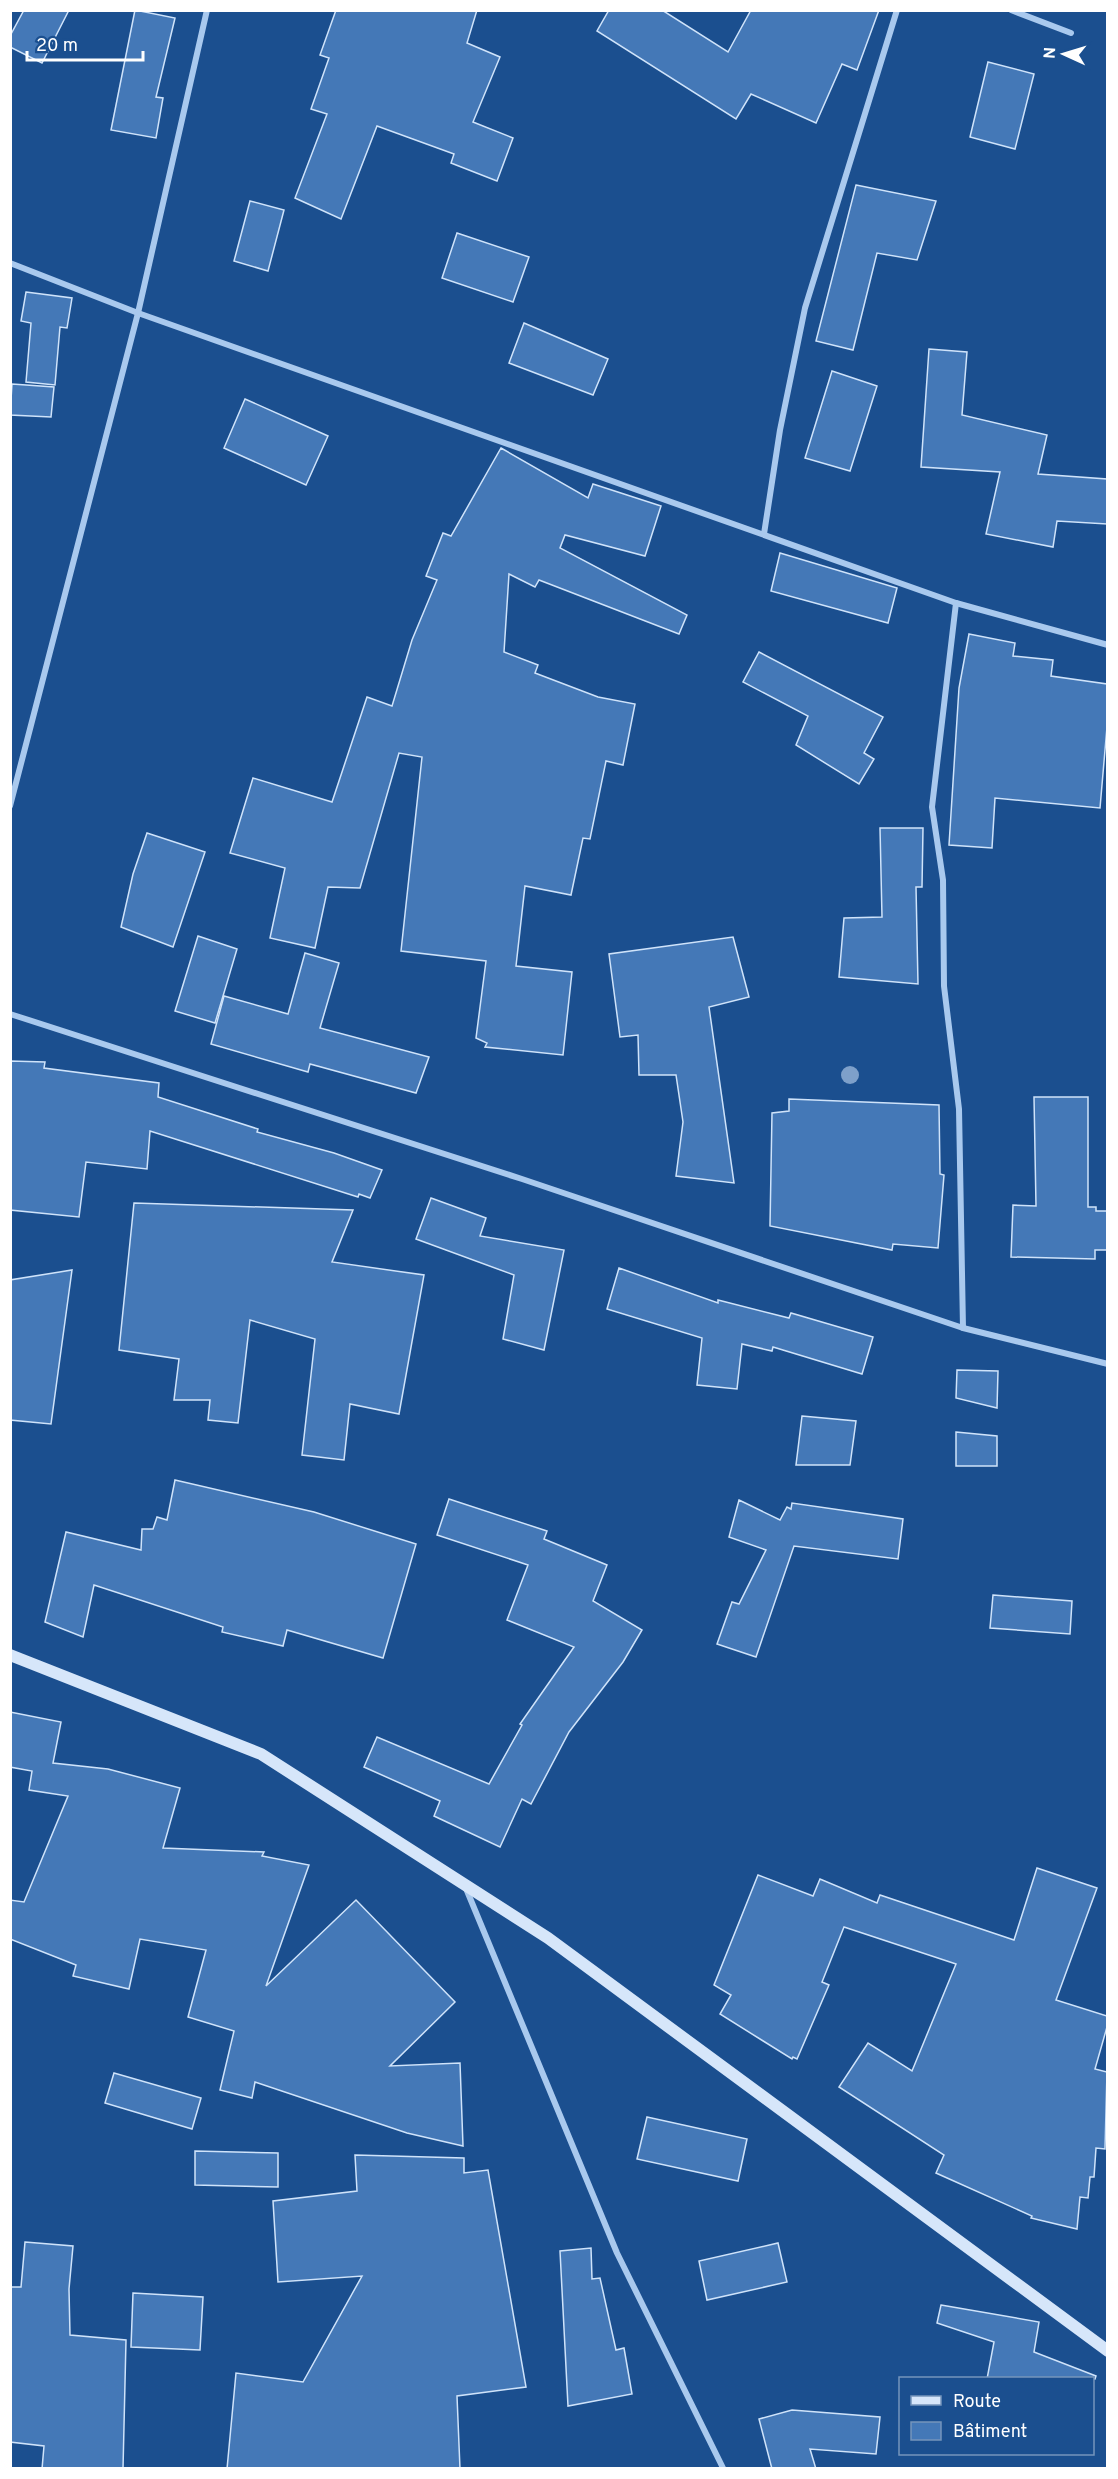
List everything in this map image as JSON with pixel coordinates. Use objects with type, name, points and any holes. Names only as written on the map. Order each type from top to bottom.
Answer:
[{"type":"main road","points":[[10,1654],[261,1754],[548,1938],[1107,2351]]},
{"type":"street","points":[[10,806],[138,313],[207,10]]},
{"type":"street","points":[[764,534],[780,430],[805,308],[897,10]]},
{"type":"street","points":[[1011,10],[1071,33]]},
{"type":"street","points":[[10,263],[138,313],[956,603],[1107,645]]},
{"type":"street","points":[[956,603],[932,807],[943,880],[944,986],[959,1109],[963,1328]]},
{"type":"street","points":[[10,1014],[522,1179],[963,1328],[1107,1364]]},
{"type":"street","points":[[464,1886],[617,2253],[723,2469]]},
{"type":"building","points":[[24,10],[69,10],[42,63],[10,47],[10,36]]},
{"type":"building","points":[[135,10],[175,18],[156,97],[163,98],[156,138],[111,130]]},
{"type":"building","points":[[336,10],[477,10],[467,43],[500,57],[473,122],[513,138],[497,181],[451,163],[454,154],[377,126],[341,219],[295,198],[327,114],[311,109],[329,58],[320,55]]},
{"type":"building","points":[[609,10],[662,10],[728,52],[751,10],[879,10],[857,70],[842,64],[816,123],[751,94],[736,119],[597,31]]},
{"type":"building","points":[[988,62],[1034,74],[1015,149],[970,137]]},
{"type":"building","points":[[856,185],[936,201],[917,260],[877,253],[853,350],[816,341]]},
{"type":"building","points":[[250,201],[284,210],[268,271],[234,261]]},
{"type":"building","points":[[457,233],[529,257],[513,302],[442,278]]},
{"type":"building","points":[[26,292],[72,298],[67,328],[60,327],[55,385],[26,382],[31,323],[21,321]]},
{"type":"building","points":[[524,323],[608,359],[593,395],[509,363]]},
{"type":"building","points":[[929,349],[967,352],[962,415],[1047,435],[1038,474],[1107,479],[1107,524],[1057,521],[1053,547],[986,534],[1000,472],[921,467]]},
{"type":"building","points":[[832,371],[877,386],[850,471],[805,458]]},
{"type":"building","points":[[12,384],[54,387],[51,417],[10,415]]},
{"type":"building","points":[[245,399],[328,436],[306,485],[224,448]]},
{"type":"building","points":[[501,448],[588,498],[593,484],[661,506],[645,556],[565,535],[560,548],[687,615],[679,634],[539,580],[535,587],[509,574],[504,652],[538,665],[535,673],[598,697],[635,704],[623,765],[606,761],[590,839],[583,838],[571,895],[525,886],[516,966],[572,972],[563,1055],[485,1047],[487,1043],[476,1038],[486,961],[401,951],[422,757],[399,753],[360,888],[328,887],[315,948],[270,938],[285,868],[230,853],[253,778],[332,802],[367,697],[392,706],[412,640],[437,580],[426,576],[443,533],[451,536]]},
{"type":"building","points":[[780,553],[897,588],[888,623],[771,591]]},
{"type":"building","points":[[969,634],[1015,643],[1013,656],[1053,660],[1051,676],[1107,684],[1107,727],[1100,808],[995,798],[992,848],[949,845],[959,688]]},
{"type":"building","points":[[759,652],[883,717],[864,753],[874,759],[859,784],[796,745],[808,716],[743,682]]},
{"type":"building","points":[[880,828],[923,828],[922,887],[916,887],[918,984],[839,977],[844,918],[882,917]]},
{"type":"building","points":[[147,833],[205,852],[173,947],[121,927],[133,874]]},
{"type":"building","points":[[198,936],[237,949],[215,1023],[175,1011]]},
{"type":"building","points":[[733,937],[749,997],[709,1007],[734,1183],[676,1176],[683,1122],[676,1075],[639,1075],[638,1035],[620,1037],[609,954]]},
{"type":"building","points":[[305,953],[339,963],[320,1028],[429,1057],[416,1093],[310,1064],[308,1072],[211,1044],[224,996],[288,1014]]},
{"type":"building","points":[[10,1061],[45,1062],[44,1068],[159,1083],[158,1097],[258,1129],[257,1132],[334,1153],[382,1170],[370,1198],[359,1194],[358,1197],[150,1131],[147,1169],[86,1162],[79,1217],[10,1210]]},
{"type":"building","points":[[1034,1097],[1088,1097],[1088,1207],[1096,1207],[1096,1211],[1107,1211],[1107,1250],[1095,1250],[1095,1259],[1011,1257],[1013,1205],[1036,1206]]},
{"type":"building","points":[[789,1099],[939,1105],[940,1174],[944,1175],[938,1248],[893,1244],[892,1250],[770,1226],[772,1113],[789,1111]]},
{"type":"building","points":[[431,1198],[486,1218],[480,1236],[564,1250],[544,1350],[503,1339],[514,1275],[416,1239]]},
{"type":"building","points":[[134,1203],[353,1210],[332,1262],[424,1275],[399,1414],[350,1404],[344,1460],[302,1455],[315,1339],[250,1320],[238,1423],[208,1420],[210,1400],[174,1400],[179,1359],[119,1350]]},
{"type":"building","points":[[619,1268],[718,1303],[718,1300],[789,1318],[791,1313],[873,1337],[862,1374],[773,1347],[772,1351],[742,1344],[737,1389],[697,1385],[702,1338],[607,1309]]},
{"type":"building","points":[[72,1270],[51,1424],[10,1420],[10,1280]]},
{"type":"building","points":[[957,1370],[998,1371],[997,1408],[956,1398]]},
{"type":"building","points":[[802,1416],[856,1421],[850,1465],[796,1465]]},
{"type":"building","points":[[956,1432],[997,1436],[997,1466],[956,1466]]},
{"type":"building","points":[[175,1480],[314,1512],[416,1544],[383,1658],[287,1630],[283,1646],[222,1632],[223,1627],[94,1585],[83,1637],[45,1622],[66,1532],[141,1550],[142,1529],[153,1529],[157,1517],[167,1520]]},
{"type":"building","points":[[449,1499],[547,1531],[544,1539],[607,1565],[593,1601],[642,1630],[623,1662],[569,1732],[531,1804],[522,1799],[500,1847],[434,1816],[440,1801],[364,1767],[377,1737],[489,1784],[522,1725],[520,1724],[574,1647],[507,1620],[528,1565],[437,1535]]},
{"type":"building","points":[[739,1500],[780,1520],[787,1507],[791,1509],[792,1503],[903,1519],[898,1559],[794,1546],[756,1657],[717,1644],[732,1602],[739,1604],[766,1550],[729,1537]]},
{"type":"building","points":[[993,1595],[1072,1601],[1070,1634],[990,1628]]},
{"type":"building","points":[[10,1712],[61,1722],[53,1763],[108,1769],[180,1788],[163,1848],[264,1852],[262,1856],[309,1865],[266,1986],[356,1900],[455,2002],[390,2066],[460,2063],[463,2146],[407,2133],[255,2082],[252,2098],[220,2090],[234,2031],[188,2017],[206,1950],[140,1939],[129,1989],[73,1976],[76,1965],[10,1939],[10,1900],[24,1902],[68,1796],[29,1790],[32,1771],[10,1767]]},
{"type":"building","points":[[1037,1868],[1097,1888],[1056,2000],[1107,2016],[1107,2027],[1095,2069],[1107,2072],[1105,2149],[1096,2148],[1094,2177],[1090,2177],[1088,2198],[1080,2197],[1077,2229],[1031,2218],[1032,2216],[936,2173],[944,2155],[839,2087],[868,2043],[912,2071],[956,1964],[844,1927],[822,1982],[829,1985],[797,2059],[793,2057],[792,2059],[720,2014],[731,1995],[714,1985],[758,1875],[813,1896],[820,1879],[877,1903],[880,1895],[1014,1940]]},
{"type":"building","points":[[114,2073],[201,2098],[192,2129],[105,2103]]},
{"type":"building","points":[[647,2117],[747,2139],[738,2181],[637,2159]]},
{"type":"building","points":[[195,2151],[278,2153],[278,2187],[195,2185]]},
{"type":"building","points":[[355,2155],[464,2158],[464,2173],[488,2170],[526,2387],[457,2396],[460,2469],[227,2469],[236,2373],[303,2382],[362,2276],[278,2282],[273,2201],[357,2191]]},
{"type":"building","points":[[25,2242],[73,2246],[69,2289],[70,2335],[126,2340],[123,2469],[42,2469],[44,2446],[10,2442],[10,2287],[21,2287]]},
{"type":"building","points":[[778,2243],[787,2282],[707,2300],[699,2261]]},
{"type":"building","points":[[591,2248],[592,2279],[600,2278],[616,2350],[624,2348],[632,2394],[568,2406],[560,2251]]},
{"type":"building","points":[[133,2293],[203,2297],[200,2350],[131,2347]]},
{"type":"building","points":[[941,2305],[1039,2322],[1034,2352],[1096,2376],[1095,2379],[1094,2377],[987,2377],[994,2342],[937,2323]]},
{"type":"building","points":[[792,2410],[880,2417],[876,2454],[810,2449],[816,2469],[772,2469],[759,2419]]}]
